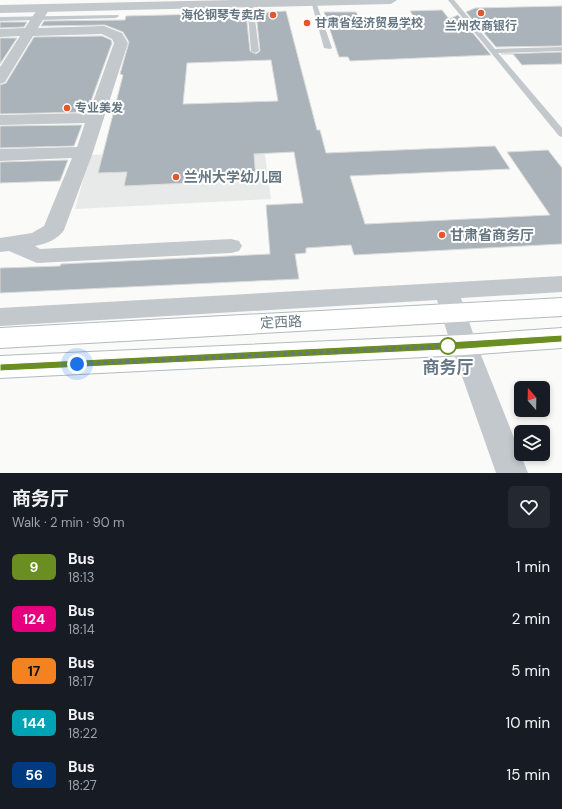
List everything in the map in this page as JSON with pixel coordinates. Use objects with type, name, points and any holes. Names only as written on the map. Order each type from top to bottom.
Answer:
[{"type":"main road","name":"定西路","points":[[0,338],[450,301],[562,307]]},
{"type":"main road","points":[[0,367],[464,345],[562,338]]},
{"type":"street","points":[[0,33],[37,19],[250,3],[391,0]]},
{"type":"street","points":[[0,9],[37,19],[104,30],[117,36],[121,43],[84,152],[53,230],[38,239],[6,245]]},
{"type":"street","points":[[0,79],[37,19]]},
{"type":"street","points":[[0,120],[96,118]]},
{"type":"street","points":[[0,155],[84,152]]},
{"type":"street","points":[[6,245],[37,256],[231,246]]},
{"type":"street","points":[[0,317],[450,301],[562,284]]},
{"type":"street","points":[[450,301],[464,345],[512,473]]},
{"type":"lane","points":[[451,0],[562,134]]},
{"type":"lane","points":[[313,2],[328,48]]},
{"type":"lane","points":[[250,3],[255,51]]},
{"type":"lane","points":[[0,19],[116,16]]},
{"type":"lane","points":[[493,51],[562,49]]},
{"type":"shaded area","name":"兰州大学幼儿园","points":[[264,147],[271,199],[75,209],[90,155]]},
{"type":"building","points":[[562,6],[562,46],[496,47],[466,12],[475,8]]},
{"type":"building","points":[[442,10],[449,19],[458,15],[491,55],[350,61],[348,57],[339,57],[324,12],[356,12],[364,28],[420,26],[410,11]]},
{"type":"building","points":[[286,11],[317,130],[320,130],[326,153],[495,146],[510,169],[350,176],[365,224],[550,215],[507,152],[548,150],[562,168],[562,244],[354,255],[351,245],[306,248],[306,253],[295,254],[299,279],[0,293],[0,268],[270,254],[266,205],[303,203],[294,152],[254,154],[256,180],[124,186],[127,172],[98,173],[123,75],[120,74],[129,42],[123,32],[105,25],[41,26],[44,21],[125,20],[126,16],[246,13],[250,51],[256,54],[260,51],[256,13]],"holes":[[[271,60],[278,101],[183,104],[187,63]]]},
{"type":"building","points":[[0,22],[27,22],[24,27],[0,28]]},
{"type":"building","points":[[102,36],[111,40],[112,43],[87,112],[0,114],[0,85],[6,83],[34,37]]},
{"type":"building","points":[[0,38],[17,38],[0,64]]},
{"type":"building","points":[[562,52],[562,64],[522,65],[513,54],[501,54]]},
{"type":"building","points":[[82,125],[74,146],[0,148],[0,126]]},
{"type":"building","points":[[68,160],[60,181],[0,183],[0,162]]},
{"type":"bus line","name":"9","points":[[0,367],[464,345],[562,338]]},
{"type":"place","name":"兰州农商银行","points":[[481,13]]},
{"type":"place","name":"海伦钢琴专卖店","points":[[273,15]]},
{"type":"place","name":"甘肃省经济贸易学校","points":[[307,23]]},
{"type":"place","name":"专业美发","points":[[67,108]]},
{"type":"place","name":"兰州大学幼儿园","points":[[176,177]]},
{"type":"place","name":"甘肃省商务厅","points":[[442,235]]},
{"type":"place","name":"商务厅","points":[[448,346]]},
{"type":"route","points":[[77,364],[448,346]]}]
